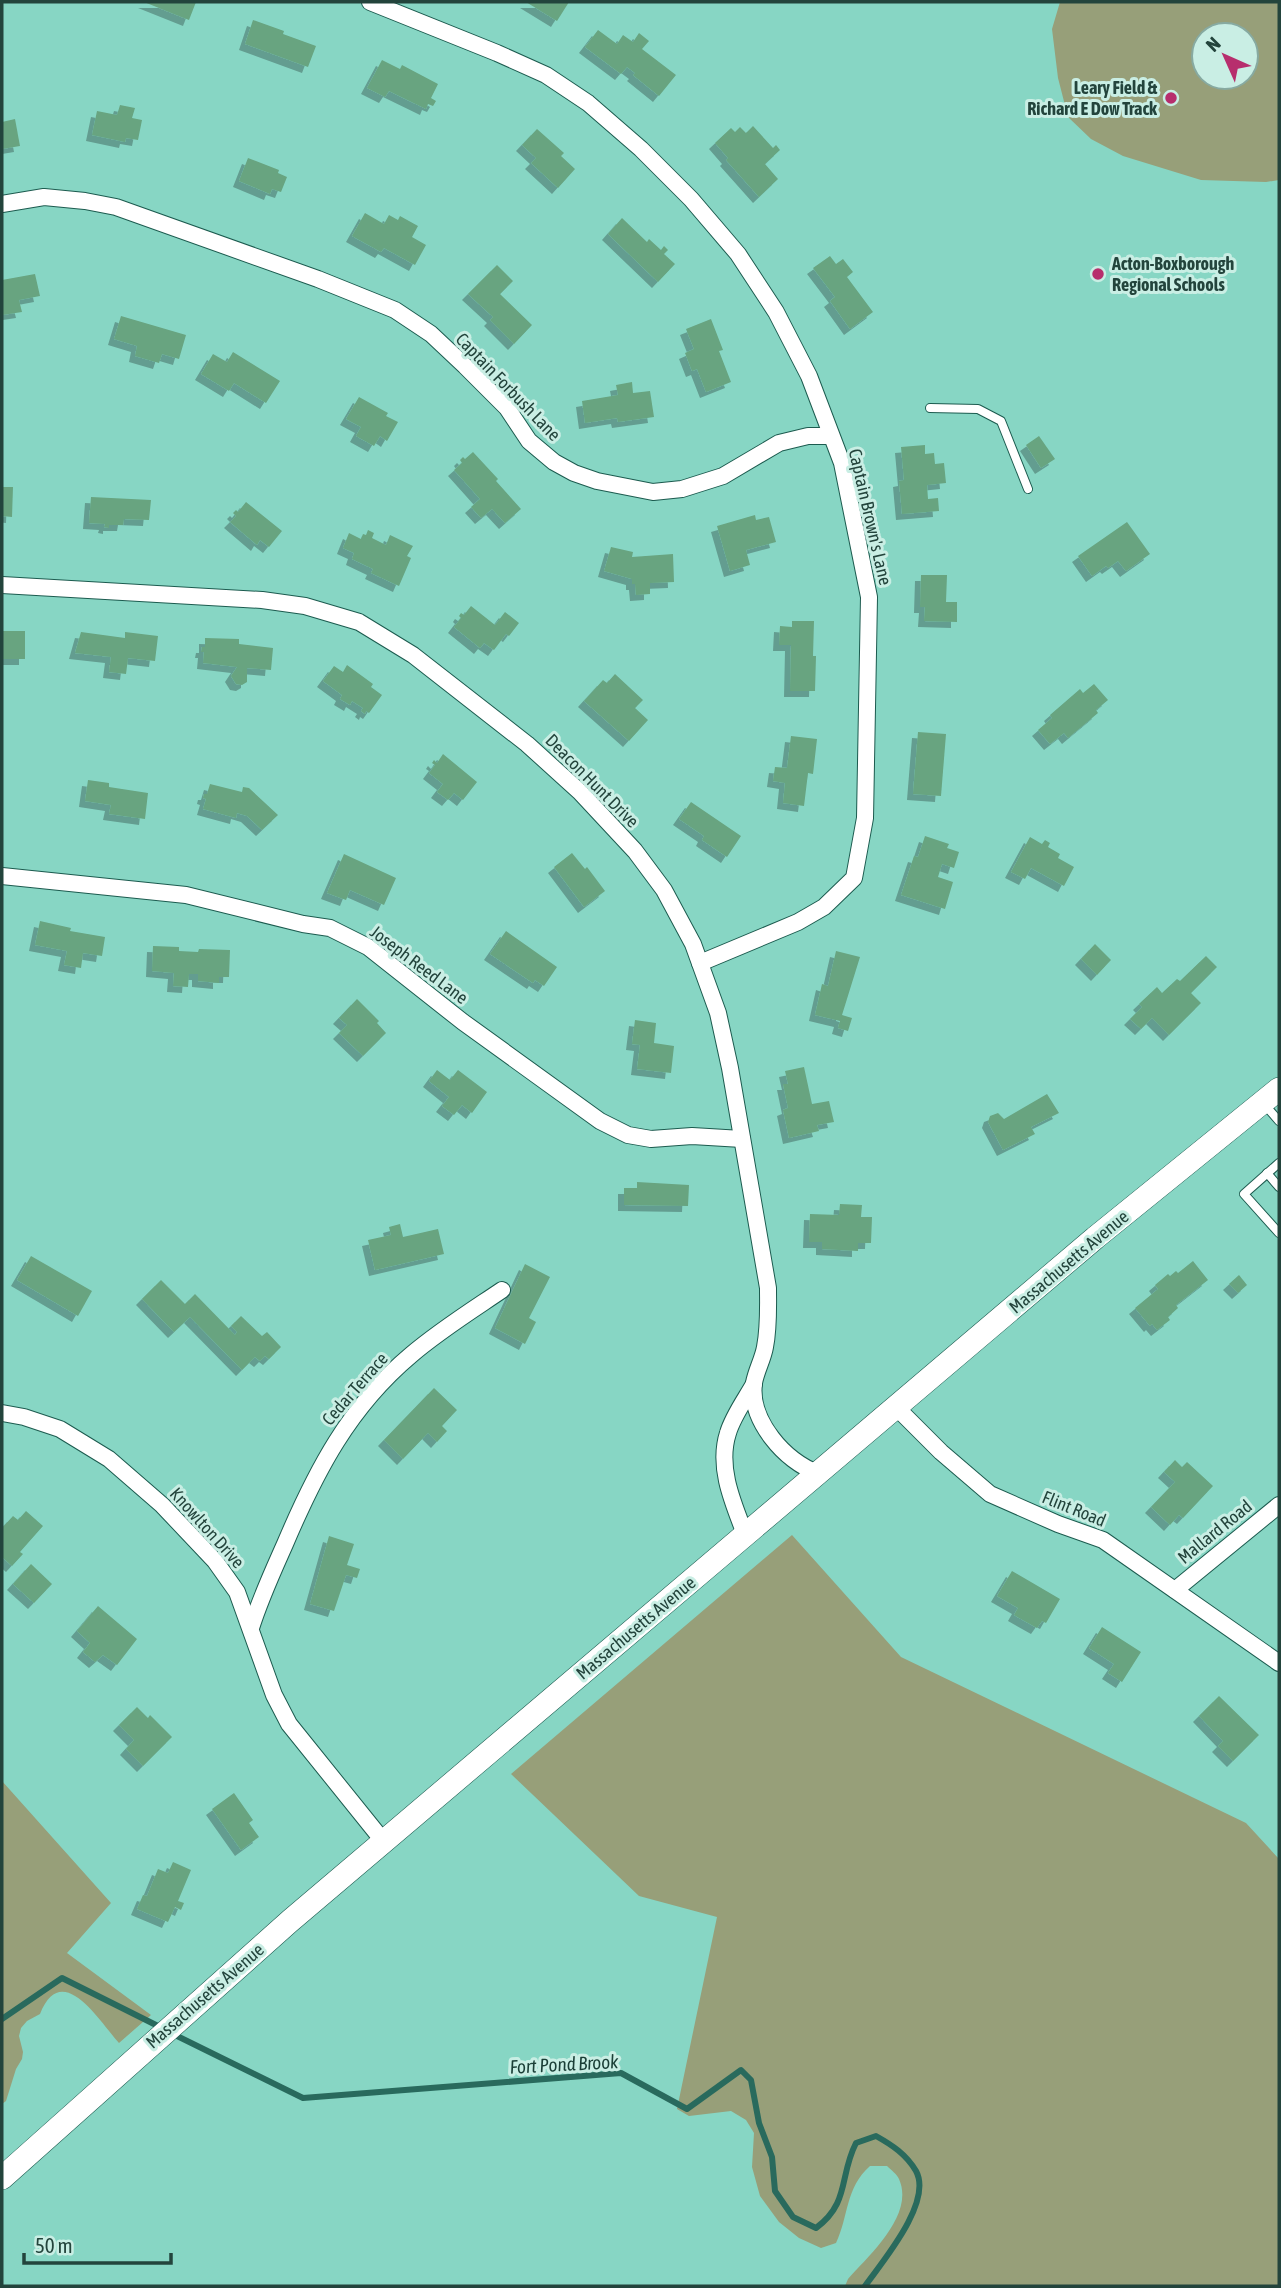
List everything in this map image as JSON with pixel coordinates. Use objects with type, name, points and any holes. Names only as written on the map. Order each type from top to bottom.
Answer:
[{"type":"main road","name":"Massachusetts Avenue","points":[[2,2178],[152,2042],[384,1842],[1095,1238],[1271,1096]]},
{"type":"street","name":"Captain Brown's Lane","points":[[370,2],[546,75],[589,103],[641,149],[691,199],[738,254],[776,312],[809,376],[842,463],[869,597],[866,818],[854,878],[824,907],[798,922],[700,963]]},
{"type":"street","name":"Captain Forbush Lane","points":[[2,204],[44,197],[85,201],[116,208],[318,279],[395,310],[431,334],[465,366],[507,408],[529,441],[545,455],[574,473],[597,481],[653,492],[682,489],[723,476],[779,443],[808,436],[830,436]]},
{"type":"street","name":"Deacon Hunt Drive","points":[[2,585],[262,600],[305,606],[359,622],[413,655],[527,744],[580,792],[635,851],[664,890],[693,944],[718,1013],[768,1288],[769,1313],[765,1348],[754,1384],[727,1434],[723,1464],[746,1534]]},
{"type":"street","name":"Joseph Reed Lane","points":[[2,876],[186,895],[330,929],[368,947],[463,1022],[600,1121],[628,1135],[650,1139],[692,1136],[742,1139]]},
{"type":"street","name":"Cedar Terrace","points":[[251,1628],[292,1526],[341,1431],[373,1392],[410,1355],[502,1290]]},
{"type":"street","name":"Deacon Hunt Drive","points":[[754,1384],[758,1415],[784,1453],[805,1468],[818,1472]]},
{"type":"street","name":"Flint Road","points":[[896,1406],[941,1452],[990,1494],[1058,1524],[1103,1540],[1279,1663]]},
{"type":"street","name":"Knowlton Drive","points":[[2,1413],[60,1429],[109,1460],[162,1504],[215,1561],[237,1592],[274,1695],[289,1724],[384,1842]]},
{"type":"street","name":"Mallard Road","points":[[1175,1590],[1279,1505]]},
{"type":"lane","points":[[930,408],[978,410],[1001,421],[1028,489]]},
{"type":"lane","points":[[1271,1096],[1279,1121]]},
{"type":"lane","points":[[1279,1163],[1244,1194],[1279,1233]]},
{"type":"lane","points":[[1267,1173],[1279,1186]]},
{"type":"green space","name":"Leary Field & Richard E Dow Track","points":[[1060,2],[1279,2],[1279,180],[1201,180],[1123,156],[1091,139],[1068,117],[1058,78],[1052,29]]},
{"type":"green space","points":[[792,1535],[901,1657],[1246,1823],[1279,1859],[1279,2286],[845,2286],[848,2279],[878,2246],[895,2220],[901,2206],[902,2193],[895,2174],[887,2166],[870,2166],[852,2193],[836,2243],[821,2248],[799,2238],[779,2222],[760,2196],[752,2167],[754,2133],[746,2120],[731,2111],[689,2116],[677,2109],[717,1917],[639,1896],[511,1774]]},
{"type":"green space","points":[[2,1781],[111,1903],[67,1953],[151,2015],[119,2043],[80,2000],[69,1993],[59,1992],[49,1999],[40,2014],[21,2028],[19,2036],[22,2059],[6,2101],[2,2104]]},
{"type":"building","points":[[144,2],[196,2],[189,20]]},
{"type":"building","points":[[526,2],[569,2],[557,21]]},
{"type":"building","points":[[253,20],[316,46],[308,67],[245,44]]},
{"type":"building","points":[[598,30],[617,44],[623,35],[633,42],[639,33],[649,41],[642,49],[676,75],[659,96],[627,67],[621,74],[585,47]]},
{"type":"building","points":[[382,60],[400,69],[402,65],[438,84],[431,98],[436,101],[433,106],[428,104],[426,109],[389,91],[385,97],[367,88]]},
{"type":"building","points":[[120,105],[135,108],[132,118],[142,120],[138,140],[126,138],[125,142],[92,135],[97,111],[117,115]]},
{"type":"building","points":[[15,119],[20,146],[2,149],[2,122]]},
{"type":"building","points":[[753,126],[773,148],[776,145],[780,150],[765,164],[778,179],[759,197],[726,160],[728,158],[715,143],[731,128],[735,132],[740,127],[746,133]]},
{"type":"building","points":[[537,129],[564,153],[561,156],[575,169],[558,188],[531,163],[536,158],[522,145]]},
{"type":"building","points":[[248,158],[279,170],[278,173],[287,177],[281,192],[272,189],[270,194],[239,181]]},
{"type":"building","points":[[365,213],[384,224],[389,215],[398,220],[400,216],[418,226],[412,237],[426,245],[415,265],[384,248],[381,252],[352,236]]},
{"type":"building","points":[[622,218],[647,242],[649,239],[661,250],[664,246],[668,250],[664,254],[675,264],[658,282],[608,234]]},
{"type":"building","points":[[830,256],[836,264],[843,259],[853,272],[847,277],[873,312],[850,329],[830,301],[835,297],[813,268]]},
{"type":"building","points":[[497,265],[513,281],[500,294],[532,325],[514,344],[490,320],[493,317],[468,294]]},
{"type":"building","points":[[35,274],[40,296],[19,300],[22,312],[2,315],[2,280]]},
{"type":"building","points":[[121,316],[186,335],[179,359],[162,354],[159,363],[135,356],[137,346],[114,339]]},
{"type":"building","points":[[711,319],[731,382],[706,392],[697,369],[692,371],[685,353],[694,349],[686,329]]},
{"type":"building","points":[[233,352],[280,381],[266,403],[234,383],[229,391],[201,374],[213,354],[227,362]]},
{"type":"building","points":[[632,382],[633,393],[650,391],[654,417],[618,422],[617,418],[585,423],[582,401],[618,395],[616,385]]},
{"type":"building","points":[[359,397],[388,413],[386,416],[398,422],[387,441],[380,436],[374,446],[356,436],[361,427],[346,419]]},
{"type":"building","points":[[1039,436],[1055,459],[1041,468],[1026,445]]},
{"type":"building","points":[[925,445],[925,454],[934,453],[935,464],[944,463],[946,483],[927,485],[928,499],[938,498],[939,511],[902,514],[899,481],[904,480],[901,447]]},
{"type":"building","points":[[473,452],[521,509],[505,523],[492,509],[481,518],[471,507],[480,499],[454,470],[462,463],[460,460],[463,457],[465,459]]},
{"type":"building","points":[[2,487],[13,487],[12,517],[2,516]]},
{"type":"building","points":[[91,497],[151,500],[149,520],[124,519],[123,525],[109,525],[109,528],[104,527],[105,524],[89,523]]},
{"type":"building","points":[[246,502],[282,531],[269,547],[260,540],[257,545],[230,522],[236,516],[233,513],[236,510],[238,512]]},
{"type":"building","points":[[755,515],[756,520],[769,517],[776,542],[746,550],[750,565],[730,571],[717,526]]},
{"type":"building","points":[[1127,522],[1150,554],[1126,571],[1118,561],[1092,576],[1078,556]]},
{"type":"building","points":[[368,530],[374,533],[372,538],[386,545],[390,535],[413,546],[407,556],[411,558],[399,586],[371,573],[373,569],[352,559],[354,553],[343,548],[349,533],[361,539]]},
{"type":"building","points":[[611,547],[633,552],[632,557],[673,554],[674,582],[650,583],[650,594],[636,595],[632,579],[604,571]]},
{"type":"building","points":[[921,575],[947,575],[946,602],[957,602],[957,622],[924,621],[925,607],[920,607]]},
{"type":"building","points":[[471,606],[495,625],[505,612],[519,623],[494,650],[484,643],[480,648],[454,627],[461,618],[461,613],[464,615]]},
{"type":"building","points":[[792,621],[814,621],[815,691],[790,691],[791,645],[779,645],[780,626],[792,627]]},
{"type":"building","points":[[2,631],[25,631],[25,659],[2,659]]},
{"type":"building","points":[[81,632],[125,638],[125,632],[158,636],[155,661],[128,658],[126,674],[109,672],[111,657],[75,653]]},
{"type":"building","points":[[205,638],[239,639],[239,644],[273,648],[271,670],[247,668],[247,682],[236,684],[231,676],[237,667],[203,663],[204,652],[201,652],[202,647],[205,647]]},
{"type":"building","points":[[347,665],[373,684],[371,687],[382,695],[369,713],[366,711],[365,714],[361,711],[363,708],[352,701],[350,705],[340,699],[342,695],[323,681],[334,666],[343,672]]},
{"type":"building","points":[[615,674],[643,700],[635,708],[648,720],[629,741],[584,701],[603,680],[607,683]]},
{"type":"building","points":[[1094,684],[1108,700],[1096,710],[1098,713],[1068,738],[1064,733],[1050,744],[1038,730],[1052,718],[1050,715],[1080,689],[1083,693]]},
{"type":"building","points":[[918,732],[946,734],[941,796],[913,794]]},
{"type":"building","points":[[791,736],[817,739],[813,774],[808,773],[804,806],[783,803],[785,783],[773,781],[775,767],[787,768]]},
{"type":"building","points":[[443,754],[477,782],[463,800],[454,793],[448,800],[437,792],[443,784],[429,773],[435,765],[432,763],[434,760],[437,763]]},
{"type":"building","points":[[88,780],[109,783],[109,787],[148,793],[145,819],[109,814],[111,805],[85,801]]},
{"type":"building","points":[[210,784],[242,792],[243,787],[249,788],[278,815],[262,830],[247,816],[237,813],[236,818],[203,809],[206,799],[203,798],[204,794],[207,794]]},
{"type":"building","points":[[691,802],[741,836],[727,857],[702,840],[704,836],[679,819]]},
{"type":"building","points":[[925,836],[949,844],[947,848],[959,852],[954,868],[942,864],[938,877],[953,882],[945,909],[901,895],[914,856],[918,857]]},
{"type":"building","points":[[1030,837],[1042,844],[1045,840],[1050,843],[1048,847],[1060,854],[1058,858],[1074,867],[1064,886],[1031,868],[1025,879],[1011,872]]},
{"type":"building","points":[[572,853],[585,869],[587,867],[605,891],[584,907],[554,867]]},
{"type":"building","points":[[344,854],[396,878],[384,905],[350,890],[346,900],[327,893]]},
{"type":"building","points":[[40,921],[71,928],[70,931],[105,937],[102,956],[83,953],[81,968],[64,965],[67,951],[35,945]]},
{"type":"building","points":[[506,931],[557,967],[544,986],[535,980],[533,983],[490,954]]},
{"type":"building","points":[[1095,944],[1111,960],[1097,975],[1081,959]]},
{"type":"building","points":[[153,946],[179,947],[179,951],[198,952],[199,949],[230,950],[229,977],[219,977],[219,983],[198,981],[198,974],[189,974],[188,987],[173,986],[174,973],[152,971]]},
{"type":"building","points":[[836,951],[860,957],[842,1015],[852,1018],[848,1031],[838,1028],[840,1021],[815,1015],[822,984],[828,986]]},
{"type":"building","points":[[1206,956],[1217,967],[1191,993],[1201,1003],[1169,1035],[1152,1018],[1141,1029],[1130,1019],[1142,1007],[1139,1004],[1157,987],[1162,993],[1177,979],[1180,981]]},
{"type":"building","points":[[357,999],[379,1021],[377,1023],[386,1033],[363,1056],[339,1033],[347,1025],[339,1018]]},
{"type":"building","points":[[635,1020],[656,1023],[654,1043],[674,1046],[671,1073],[637,1069],[640,1045],[632,1044]]},
{"type":"building","points":[[804,1067],[812,1104],[829,1101],[834,1122],[817,1125],[819,1131],[789,1138],[783,1110],[788,1108],[783,1084],[788,1084],[785,1071]]},
{"type":"building","points":[[437,1070],[450,1080],[458,1070],[487,1092],[472,1113],[462,1105],[454,1115],[442,1106],[449,1097],[429,1081]]},
{"type":"building","points":[[1047,1094],[1059,1113],[1031,1127],[1035,1134],[1003,1150],[988,1122],[990,1116],[998,1113],[1004,1119]]},
{"type":"building","points":[[637,1182],[689,1185],[688,1206],[624,1205],[624,1188],[637,1188]]},
{"type":"building","points":[[840,1204],[862,1205],[861,1217],[872,1217],[871,1243],[858,1243],[858,1251],[822,1249],[822,1242],[809,1242],[810,1214],[839,1215]]},
{"type":"building","points":[[400,1224],[403,1237],[438,1229],[444,1254],[375,1270],[368,1240],[391,1235],[389,1227]]},
{"type":"building","points":[[31,1256],[92,1291],[78,1316],[17,1280]]},
{"type":"building","points":[[1193,1261],[1208,1280],[1176,1305],[1178,1308],[1168,1317],[1170,1320],[1157,1330],[1152,1324],[1150,1326],[1135,1308],[1158,1289],[1155,1285],[1168,1274],[1170,1276],[1176,1271],[1178,1273]]},
{"type":"building","points":[[525,1264],[550,1277],[529,1318],[536,1322],[525,1344],[495,1328]]},
{"type":"building","points":[[1239,1275],[1247,1285],[1238,1293],[1229,1284]]},
{"type":"building","points":[[161,1280],[185,1304],[195,1294],[235,1335],[237,1332],[231,1326],[241,1316],[262,1336],[267,1332],[281,1347],[269,1359],[265,1356],[260,1361],[255,1357],[242,1370],[190,1317],[174,1332],[142,1299]]},
{"type":"building","points":[[434,1388],[457,1410],[442,1426],[447,1431],[437,1442],[428,1433],[403,1459],[384,1440]]},
{"type":"building","points":[[1175,1460],[1182,1467],[1187,1462],[1213,1486],[1183,1518],[1179,1515],[1170,1525],[1151,1507],[1175,1482],[1164,1472]]},
{"type":"building","points":[[26,1511],[43,1526],[20,1552],[23,1554],[12,1566],[2,1557],[2,1528],[13,1516],[18,1520]]},
{"type":"building","points":[[329,1536],[354,1544],[347,1565],[360,1569],[357,1578],[346,1575],[334,1611],[310,1604]]},
{"type":"building","points":[[31,1564],[52,1584],[34,1603],[13,1584]]},
{"type":"building","points":[[1012,1571],[1060,1599],[1046,1623],[1042,1621],[1037,1628],[1014,1615],[1018,1608],[997,1596]]},
{"type":"building","points":[[98,1606],[137,1639],[117,1665],[103,1655],[95,1662],[83,1652],[90,1643],[77,1631]]},
{"type":"building","points":[[1102,1627],[1141,1652],[1122,1682],[1108,1673],[1114,1664],[1089,1648]]},
{"type":"building","points":[[1219,1696],[1259,1735],[1233,1761],[1218,1746],[1223,1741],[1199,1716]]},
{"type":"building","points":[[137,1707],[148,1718],[150,1715],[172,1737],[143,1766],[126,1749],[134,1740],[119,1725]]},
{"type":"building","points":[[234,1793],[253,1820],[249,1823],[259,1837],[241,1850],[212,1809]]},
{"type":"building","points":[[173,1862],[191,1870],[178,1901],[184,1903],[181,1910],[175,1907],[168,1922],[137,1909],[143,1895],[147,1896],[158,1869],[168,1873]]},
{"type":"waterway","name":"Fort Pond Brook","points":[[2,2019],[62,1978],[162,2028]]},
{"type":"waterway","name":"Fort Pond Brook","points":[[171,2033],[303,2098],[621,2073],[687,2109],[741,2070],[751,2080],[759,2123],[772,2157],[775,2191],[793,2217],[816,2228],[827,2219],[839,2199],[856,2143],[876,2136],[898,2150],[916,2171],[918,2199],[912,2214],[894,2247],[865,2286]]},
{"type":"place","name":"Leary Field & Richard E Dow Track","points":[[1171,98]]},
{"type":"place","name":"Acton-Boxborough Regional Schools","points":[[1098,274]]}]
